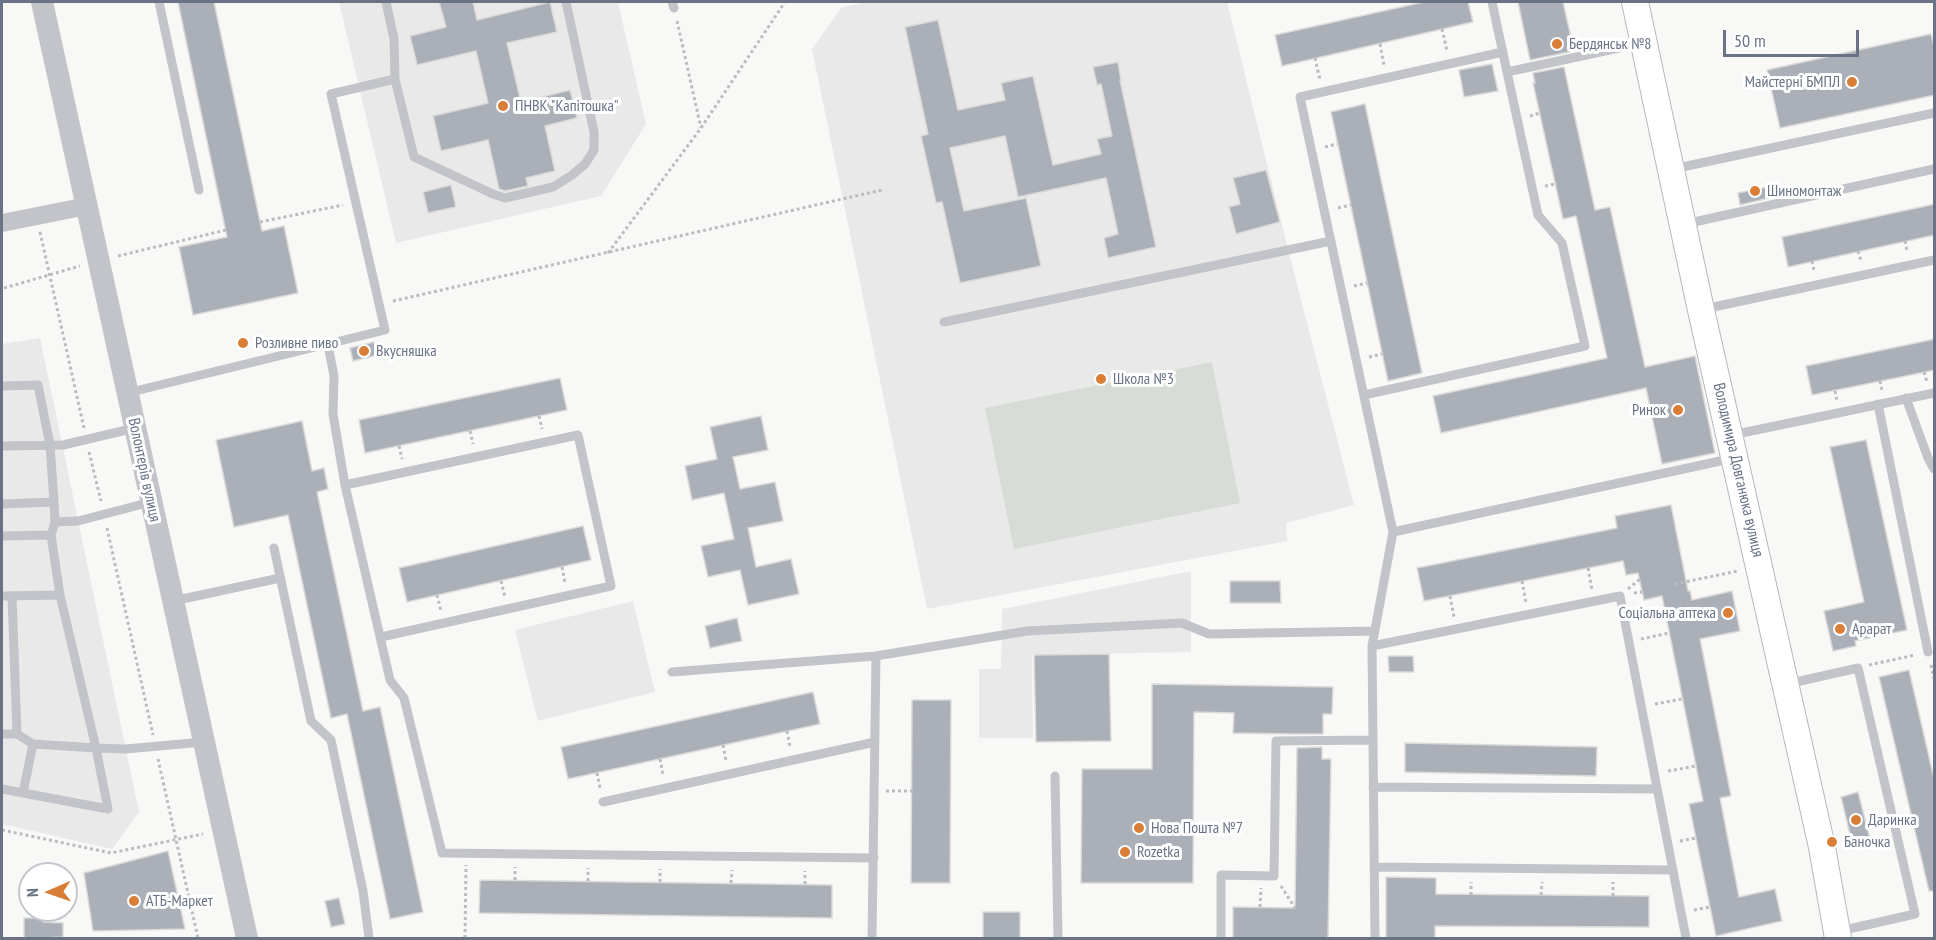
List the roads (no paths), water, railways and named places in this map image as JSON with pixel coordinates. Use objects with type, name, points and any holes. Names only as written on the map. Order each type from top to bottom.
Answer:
[{"type":"main road","name":"Володимира Довганюка вулиця","points":[[1635,2],[1701,310],[1822,847],[1838,935]]},
{"type":"street","name":"Волонтерів вулиця","points":[[42,2],[222,830],[248,939]]},
{"type":"street","points":[[2,223],[87,206]]},
{"type":"lane","points":[[159,2],[199,190]]},
{"type":"lane","points":[[386,2],[394,39],[395,79],[414,157],[493,195],[505,198],[553,187],[572,176],[585,164],[594,150],[594,132],[566,2]]},
{"type":"lane","points":[[1364,395],[1585,346],[1562,243],[1538,215],[1492,2]]},
{"type":"lane","points":[[1507,72],[1644,42]]},
{"type":"lane","points":[[1375,939],[1372,646],[1393,532],[1300,97],[1503,52]]},
{"type":"lane","points":[[128,393],[385,330],[331,94],[395,79]]},
{"type":"lane","points":[[1671,169],[1935,113]]},
{"type":"lane","points":[[1683,225],[1935,169]]},
{"type":"lane","points":[[944,322],[1331,241]]},
{"type":"lane","points":[[1701,310],[1935,260]]},
{"type":"lane","points":[[328,345],[334,376],[333,414],[345,485],[390,680],[404,698],[442,853],[874,858]]},
{"type":"lane","points":[[2,386],[39,385],[50,446],[55,522],[51,536],[60,595],[108,809],[2,789]]},
{"type":"lane","points":[[1393,532],[1732,446],[1878,404],[1935,393]]},
{"type":"lane","points":[[1906,398],[1928,458],[1935,469]]},
{"type":"lane","points":[[1878,404],[1928,652]]},
{"type":"lane","points":[[2,446],[63,445],[135,428]]},
{"type":"lane","points":[[345,485],[578,435],[611,586],[381,637]]},
{"type":"lane","points":[[2,504],[54,502]]},
{"type":"lane","points":[[55,522],[78,521],[151,502]]},
{"type":"lane","points":[[2,536],[51,536]]},
{"type":"lane","points":[[274,548],[311,721],[331,740],[363,891],[369,939]]},
{"type":"lane","points":[[173,601],[280,578]]},
{"type":"lane","points":[[2,597],[60,595]]},
{"type":"lane","points":[[12,596],[17,734]]},
{"type":"lane","points":[[1372,646],[1620,596],[1686,939]]},
{"type":"lane","points":[[672,672],[876,656],[1027,632],[1182,623],[1209,634],[1375,631]]},
{"type":"lane","points":[[872,939],[876,656]]},
{"type":"lane","points":[[2,668],[13,668]]},
{"type":"lane","points":[[1786,685],[1858,668],[1915,914],[1838,935]]},
{"type":"lane","points":[[2,734],[17,734],[33,744],[96,748],[204,742]]},
{"type":"lane","points":[[1221,939],[1221,875],[1274,876],[1276,741],[1373,740]]},
{"type":"lane","points":[[603,802],[875,742]]},
{"type":"lane","points":[[23,793],[33,744]]},
{"type":"lane","points":[[1055,776],[1058,939]]},
{"type":"lane","points":[[1373,787],[1658,789]]},
{"type":"lane","points":[[1374,867],[1673,870]]},
{"type":"place","name":"Бердянськ №8","points":[[1557,44]]},
{"type":"place","name":"Майстерні БМПЛ","points":[[1852,82]]},
{"type":"place","name":"ПНВК \"Капітошка\"","points":[[503,106]]},
{"type":"place","name":"Шиномонтаж","points":[[1755,191]]},
{"type":"place","name":"Розливне пиво","points":[[243,343]]},
{"type":"place","name":"Вкусняшка","points":[[364,351]]},
{"type":"place","name":"Школа №3","points":[[1101,379]]},
{"type":"place","name":"Ринок","points":[[1678,410]]},
{"type":"place","name":"Соціальна аптека","points":[[1728,613]]},
{"type":"place","name":"Арарат","points":[[1840,629]]},
{"type":"place","name":"Даринка","points":[[1856,820]]},
{"type":"place","name":"Нова Пошта №7","points":[[1139,828]]},
{"type":"place","name":"Баночка","points":[[1832,842]]},
{"type":"place","name":"Rozetka","points":[[1125,852]]},
{"type":"place","name":"АТБ-Маркет","points":[[134,901]]}]
